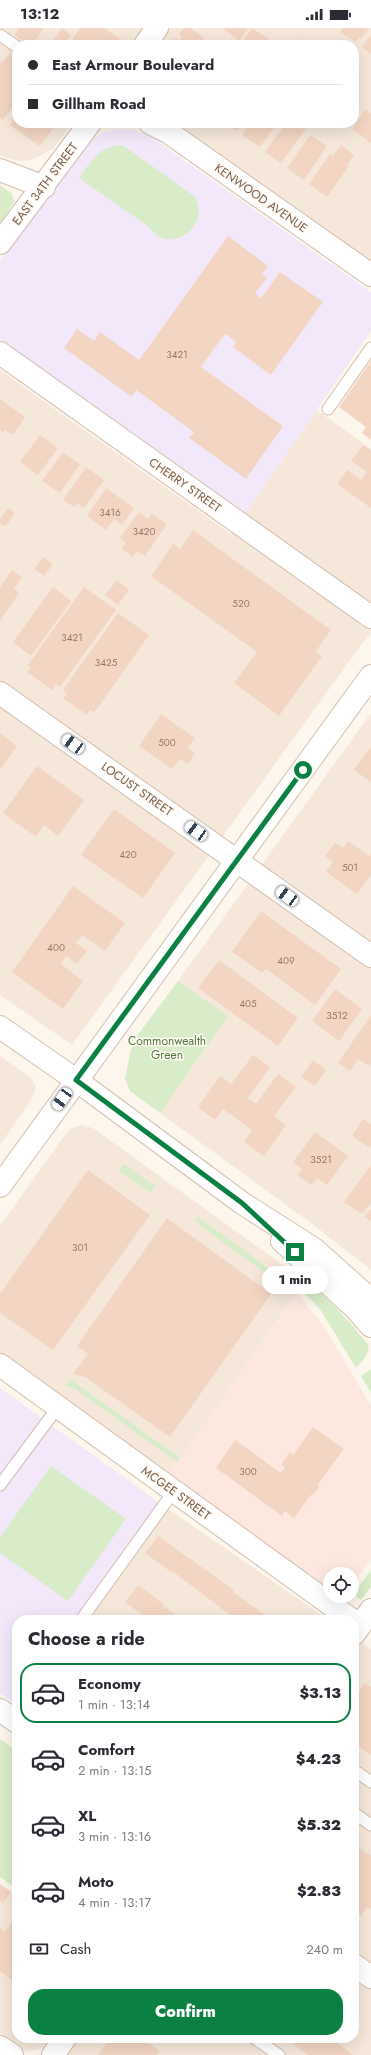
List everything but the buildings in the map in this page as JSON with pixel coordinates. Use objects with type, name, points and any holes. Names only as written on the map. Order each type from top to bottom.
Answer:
[{"type":"street","points":[[149,40],[157,28]]},
{"type":"street","name":"EAST 34TH STREET","points":[[0,244],[86,128]]},
{"type":"street","name":"KENWOOD AVENUE","points":[[160,128],[168,132],[371,275]]},
{"type":"street","points":[[0,170],[44,186]]},
{"type":"street","name":"CHERRY STREET","points":[[0,353],[371,617]]},
{"type":"street","points":[[0,1186],[371,676]]},
{"type":"street","name":"LOCUST STREET","points":[[0,693],[371,956]]},
{"type":"street","points":[[0,1027],[76,1080],[242,1203],[314,1249],[371,1300]]},
{"type":"street","points":[[242,1203],[355,1308],[371,1326]]},
{"type":"street","name":"MCGEE STREET","points":[[0,1365],[347,1615]]},
{"type":"street","points":[[359,1969],[371,1977]]},
{"type":"street","points":[[53,2055],[61,2043]]},
{"type":"street","points":[[0,2046],[12,2055]]},
{"type":"lane","points":[[0,35],[12,43]]},
{"type":"lane","points":[[328,409],[371,348]]},
{"type":"lane","points":[[0,1485],[58,1407]]},
{"type":"lane","points":[[85,1615],[174,1491]]},
{"type":"lane","points":[[359,1774],[371,1782]]},
{"type":"lane","points":[[359,1817],[371,1825]]},
{"type":"lane","points":[[261,2043],[279,2055]]},
{"type":"shaded area","points":[[0,28],[371,28],[371,266],[176,128],[359,128],[359,40],[12,40],[12,128],[69,128],[53,149],[31,160],[19,161],[0,156]]},
{"type":"shaded area","points":[[117,129],[134,130],[151,137],[371,292],[371,331],[246,513],[0,339],[0,261],[87,143],[102,133]]},
{"type":"shaded area","points":[[0,370],[231,534],[317,410],[371,449],[371,631],[72,1045],[0,995]]},
{"type":"shaded area","points":[[371,713],[371,1270],[315,1226],[160,1113],[228,1016],[178,981]]},
{"type":"shaded area","points":[[0,1056],[31,1078],[36,1087],[33,1097],[0,1145]]},
{"type":"shaded area","points":[[81,1125],[93,1128],[305,1281],[169,1475],[0,1353],[0,1226],[64,1136],[70,1129]]},
{"type":"shaded area","points":[[297,1293],[325,1328],[371,1406],[371,1559],[359,1576],[359,1567],[323,1567],[323,1586],[169,1475]]},
{"type":"shaded area","points":[[0,1388],[161,1504],[81,1615],[12,1615],[12,1702],[0,1693]]},
{"type":"shaded area","points":[[161,1504],[322,1615],[81,1615]]},
{"type":"shaded area","points":[[359,1641],[371,1649],[371,2055],[65,2055],[73,2043],[359,2043]]},
{"type":"shaded area","points":[[0,1884],[12,1892],[12,2042],[0,2033]]},
{"type":"shaded area","points":[[14,2043],[46,2043],[42,2048],[25,2051]]},
{"type":"green space","points":[[118,145],[124,146],[195,197],[199,208],[198,219],[193,228],[185,235],[176,239],[166,239],[156,235],[148,226],[79,178],[95,157],[105,149]]},
{"type":"green space","points":[[0,185],[12,194],[14,202],[0,224]]},
{"type":"green space","name":"Commonwealth Green","points":[[178,981],[228,1016],[160,1113],[130,1091],[125,1079],[131,1049],[136,1037]]},
{"type":"green space","points":[[124,1164],[155,1186],[150,1193],[119,1171]]},
{"type":"green space","points":[[197,1216],[283,1280],[276,1281],[199,1225],[196,1220]]},
{"type":"green space","points":[[304,1285],[311,1287],[329,1301],[347,1319],[368,1344],[369,1347],[367,1354],[356,1368],[320,1309],[299,1287]]},
{"type":"green space","points":[[371,1369],[371,1393],[361,1376]]},
{"type":"green space","points":[[70,1379],[180,1458],[177,1462],[74,1388],[65,1386]]},
{"type":"green space","points":[[51,1466],[126,1519],[68,1601],[0,1553],[0,1537]]},
{"type":"green space","points":[[371,1570],[371,1587],[361,1600],[359,1598],[359,1586]]},
{"type":"green space","points":[[0,1739],[12,1747],[12,1885],[0,1877]]},
{"type":"route","points":[[295,1252],[242,1203],[76,1080],[303,770]]}]
